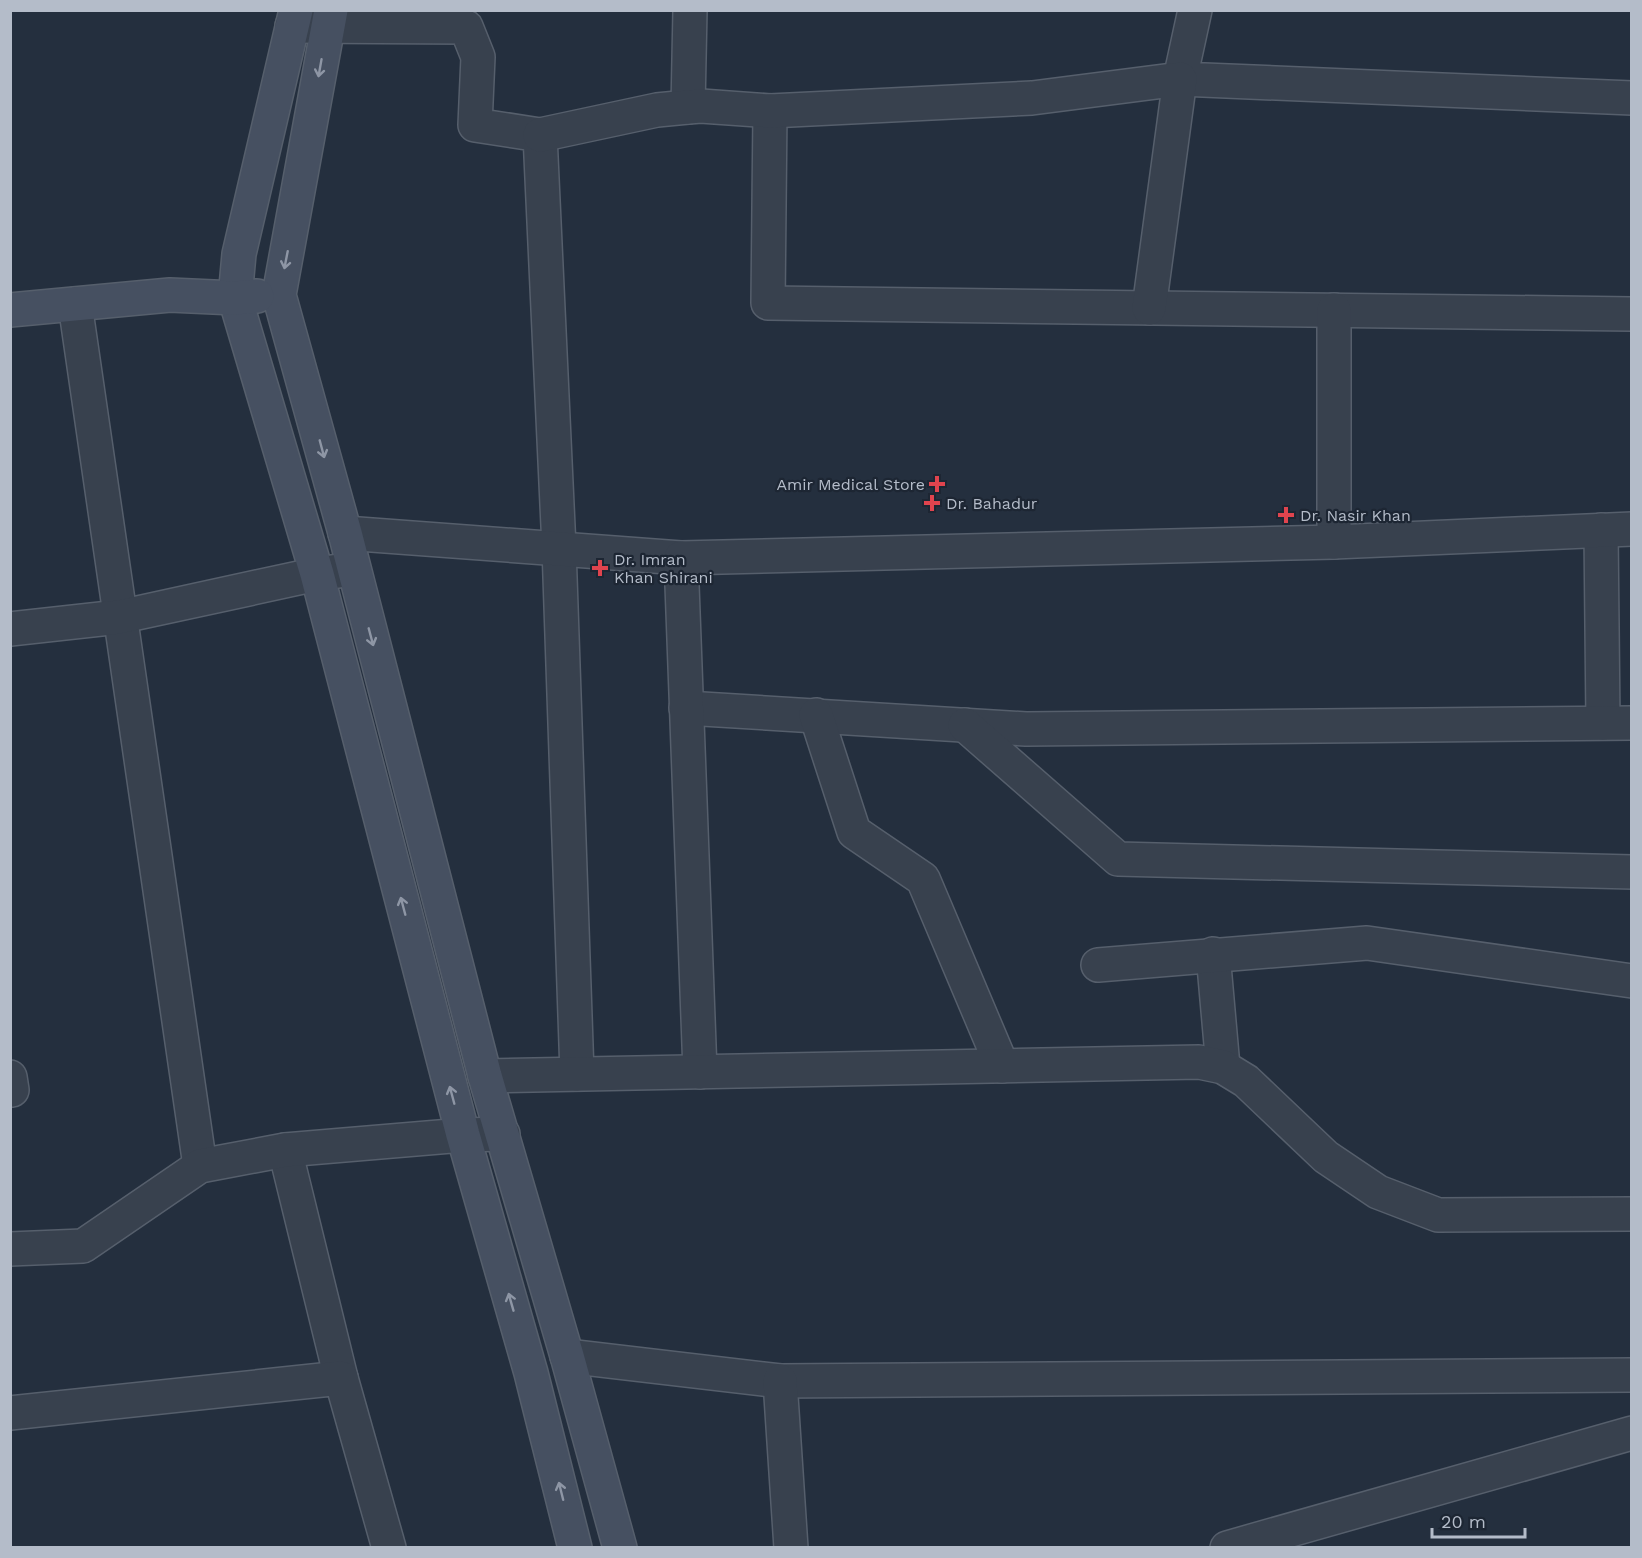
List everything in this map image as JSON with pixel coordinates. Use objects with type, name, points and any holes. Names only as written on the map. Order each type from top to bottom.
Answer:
[{"type":"main road","points":[[294,18],[239,254],[235,298],[317,574],[463,1135],[531,1373],[575,1548]]},
{"type":"main road","points":[[329,18],[279,295],[345,533],[485,1076],[567,1356],[620,1548]]},
{"type":"main road","points":[[10,310],[170,295],[235,298],[279,295]]},
{"type":"street","points":[[688,107],[690,10]]},
{"type":"street","points":[[1149,309],[1180,79],[1195,10]]},
{"type":"street","points":[[294,18],[329,18],[466,27],[478,57],[475,125],[540,135],[657,110],[688,107],[770,111],[1032,98],[1180,79],[1632,98]]},
{"type":"street","points":[[770,111],[768,303],[1632,314]]},
{"type":"street","points":[[540,135],[559,548],[577,1074]]},
{"type":"street","points":[[75,304],[200,1166]]},
{"type":"street","points":[[1334,310],[1334,542]]},
{"type":"street","points":[[345,533],[681,558],[1334,542],[1616,530],[1617,723],[1026,729],[686,708]]},
{"type":"street","points":[[681,558],[700,1072]]},
{"type":"street","points":[[10,629],[119,617],[353,568]]},
{"type":"street","points":[[816,716],[854,832],[923,879],[1002,1066]]},
{"type":"street","points":[[965,725],[1118,859],[1632,872]]},
{"type":"street","points":[[1098,965],[1367,943],[1632,981]]},
{"type":"street","points":[[1213,954],[1223,1066]]},
{"type":"street","points":[[485,1076],[1198,1062],[1223,1066],[1246,1081],[1326,1157],[1378,1192],[1438,1215],[1632,1214]]},
{"type":"street","points":[[10,1077],[12,1090],[10,1090]]},
{"type":"street","points":[[10,1250],[83,1246],[200,1166],[285,1150],[463,1135],[503,1134]]},
{"type":"street","points":[[285,1150],[341,1378],[389,1548]]},
{"type":"street","points":[[567,1356],[780,1381],[1632,1375]]},
{"type":"street","points":[[10,1413],[341,1378]]},
{"type":"street","points":[[780,1381],[791,1548]]},
{"type":"street","points":[[1227,1548],[1632,1433]]},
{"type":"place","name":"Amir Medical Store","points":[[937,484]]},
{"type":"place","name":"Dr. Bahadur","points":[[932,503]]},
{"type":"place","name":"Dr. Nasir Khan","points":[[1286,515]]},
{"type":"place","name":"Dr. Imran Khan Shirani","points":[[600,568]]}]
